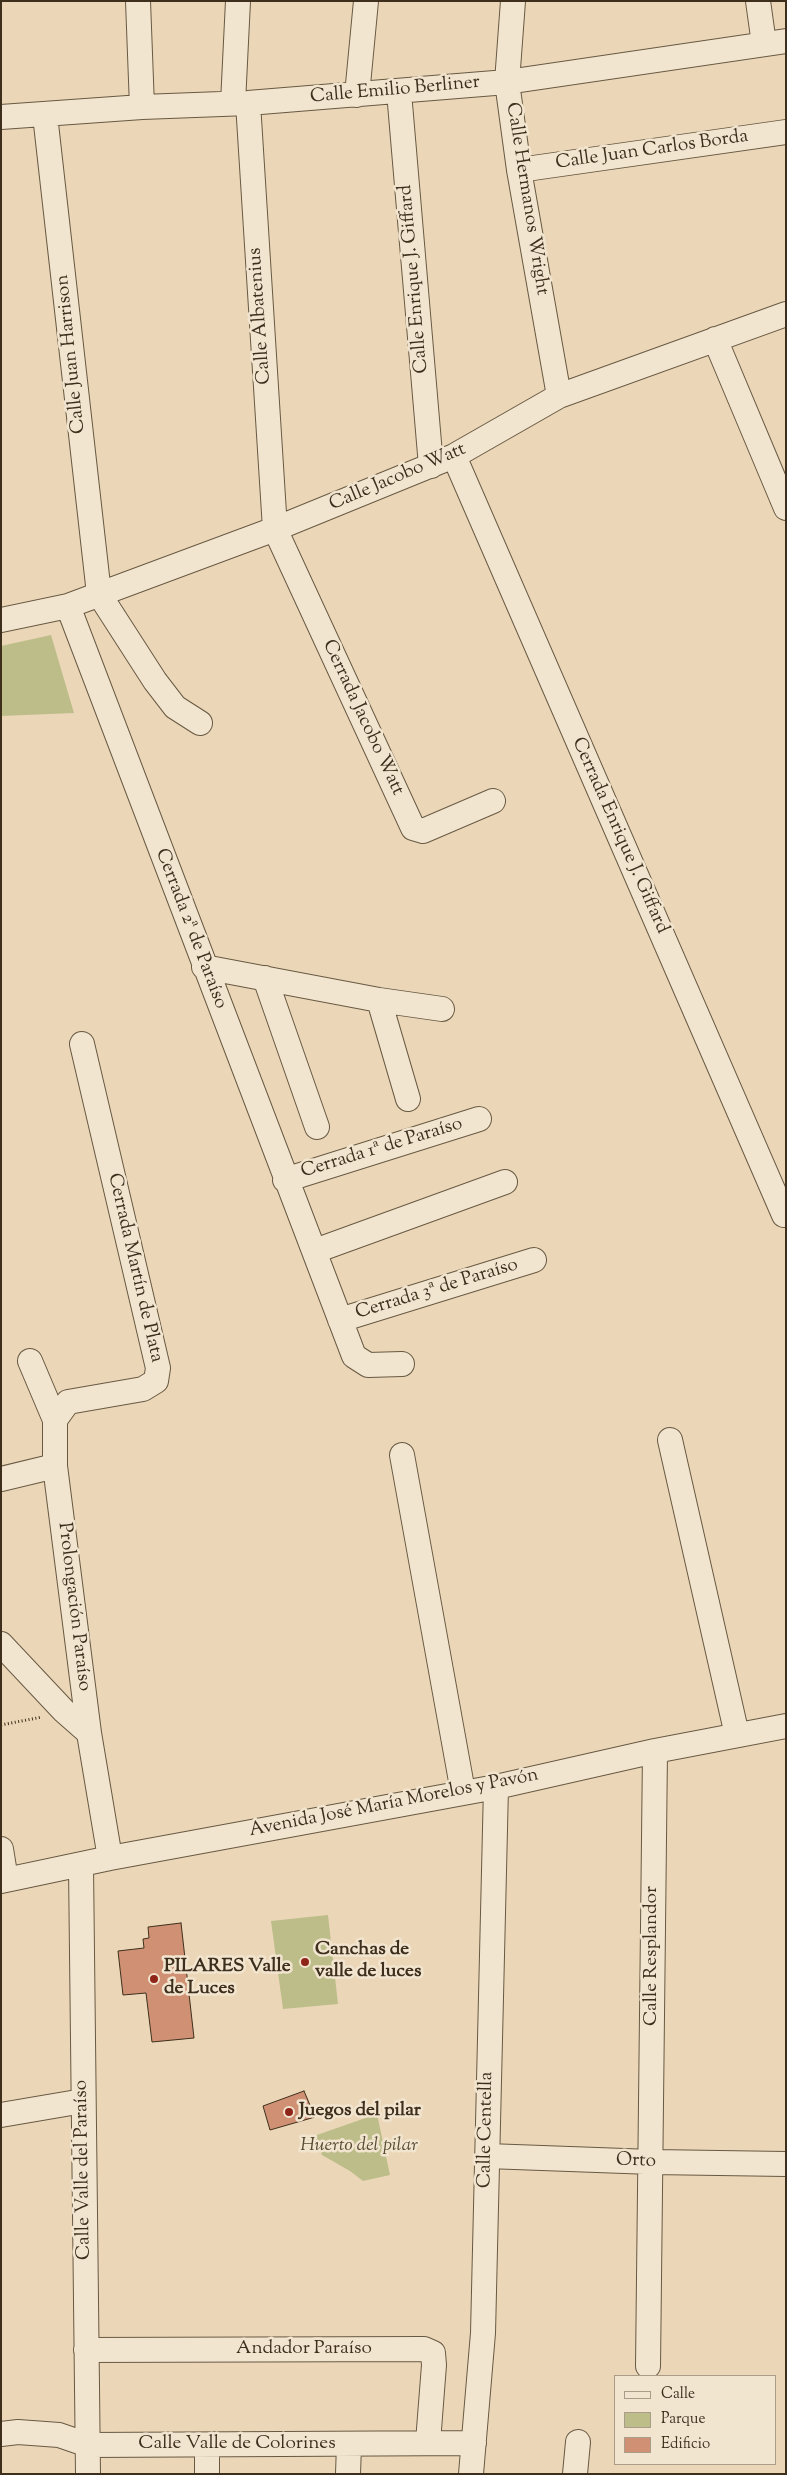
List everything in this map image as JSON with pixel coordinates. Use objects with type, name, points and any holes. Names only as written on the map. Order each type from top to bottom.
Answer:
[{"type":"street","points":[[138,1],[142,106]]},
{"type":"street","name":"Calle Albatenius","points":[[238,1],[240,103],[275,529]]},
{"type":"street","points":[[357,95],[366,1]]},
{"type":"street","name":"Calle Hermanos Wright","points":[[513,1],[507,82],[518,170],[558,396]]},
{"type":"street","points":[[758,1],[775,43]]},
{"type":"street","name":"Calle Emilio Berliner","points":[[1,116],[45,115],[142,106],[240,103],[399,92],[507,82],[775,43]]},
{"type":"street","name":"Calle Enrique J. Giffard","points":[[399,92],[431,466]]},
{"type":"street","name":"Calle Juan Harrison","points":[[45,115],[99,594]]},
{"type":"street","name":"Calle Juan Carlos Borda","points":[[518,170],[786,132]]},
{"type":"street","name":"Calle Jacobo Watt","points":[[1,620],[68,606],[275,529],[454,456],[558,396],[786,314]]},
{"type":"street","points":[[715,339],[786,508]]},
{"type":"street","name":"Cerrada Enrique J. Giffard","points":[[454,456],[784,1215]]},
{"type":"street","name":"Cerrada Jacobo Watt","points":[[275,529],[413,828],[423,831],[493,800]]},
{"type":"street","points":[[99,594],[175,707],[200,723]]},
{"type":"street","name":"Cerrada 2ª de Paraíso","points":[[68,606],[285,1180],[315,1251],[354,1356],[368,1364],[402,1364]]},
{"type":"street","points":[[204,967],[378,1000],[442,1009]]},
{"type":"street","points":[[265,978],[317,1127]]},
{"type":"street","points":[[378,1000],[408,1099]]},
{"type":"street","name":"Cerrada Martín de Plata","points":[[55,1420],[68,1402],[142,1389],[156,1381],[158,1368],[82,1044]]},
{"type":"street","name":"Cerrada 1ª de Paraíso","points":[[285,1180],[479,1119]]},
{"type":"street","points":[[315,1251],[505,1182]]},
{"type":"street","name":"Cerrada 3ª de Paraíso","points":[[340,1320],[534,1260]]},
{"type":"street","name":"Prolongación Paraíso","points":[[30,1360],[55,1420],[54,1466],[90,1733],[110,1858]]},
{"type":"street","points":[[670,1440],[737,1735]]},
{"type":"street","points":[[402,1455],[463,1792]]},
{"type":"street","points":[[1,1479],[54,1466]]},
{"type":"street","points":[[1,1644],[64,1711],[90,1733]]},
{"type":"street","name":"Avenida José María Morelos y Pavón","points":[[4,1880],[81,1866],[110,1858],[496,1787],[655,1751],[786,1726]]},
{"type":"street","name":"Calle Resplandor","points":[[648,2366],[652,2162],[655,1751]]},
{"type":"street","name":"Calle Centella","points":[[471,2474],[483,2332],[496,1787]]},
{"type":"street","points":[[1,1849],[4,1880]]},
{"type":"street","name":"Calle Valle del Paraíso","points":[[81,1866],[88,2474]]},
{"type":"street","points":[[1,2116],[83,2101]]},
{"type":"street","name":"Orto","points":[[487,2156],[652,2162],[786,2164]]},
{"type":"street","name":"Andador Paraíso","points":[[86,2350],[424,2349],[432,2353],[434,2365],[428,2442]]},
{"type":"street","name":"Calle Valle de Colorines","points":[[1,2434],[18,2432],[59,2435],[88,2445],[206,2446],[349,2445],[428,2442],[474,2443]]},
{"type":"street","points":[[575,2474],[578,2442]]},
{"type":"street","points":[[348,2474],[349,2445]]},
{"type":"street","points":[[206,2446],[207,2474]]},
{"type":"path","points":[[1,1725],[27,1722]]},
{"type":"green space","points":[[51,635],[74,713],[1,716],[1,646]]},
{"type":"green space","name":"Canchas de valle de luces","points":[[328,1915],[338,2004],[283,2009],[271,1921]]},
{"type":"green space","name":"Huerto del pilar","points":[[377,2114],[390,2175],[363,2181],[322,2155],[314,2136]]},
{"type":"building","name":"PILARES Valle de Luces","points":[[181,1923],[194,2038],[152,2042],[146,1993],[123,1995],[118,1951],[144,1948],[143,1939],[149,1938],[148,1927]]},
{"type":"building","name":"Juegos del pilar","points":[[304,2091],[315,2117],[270,2130],[263,2106]]},
{"type":"place","name":"Canchas de valle de luces","points":[[305,1962]]},
{"type":"place","name":"PILARES Valle de Luces","points":[[154,1979]]},
{"type":"place","name":"Juegos del pilar","points":[[289,2112]]}]
